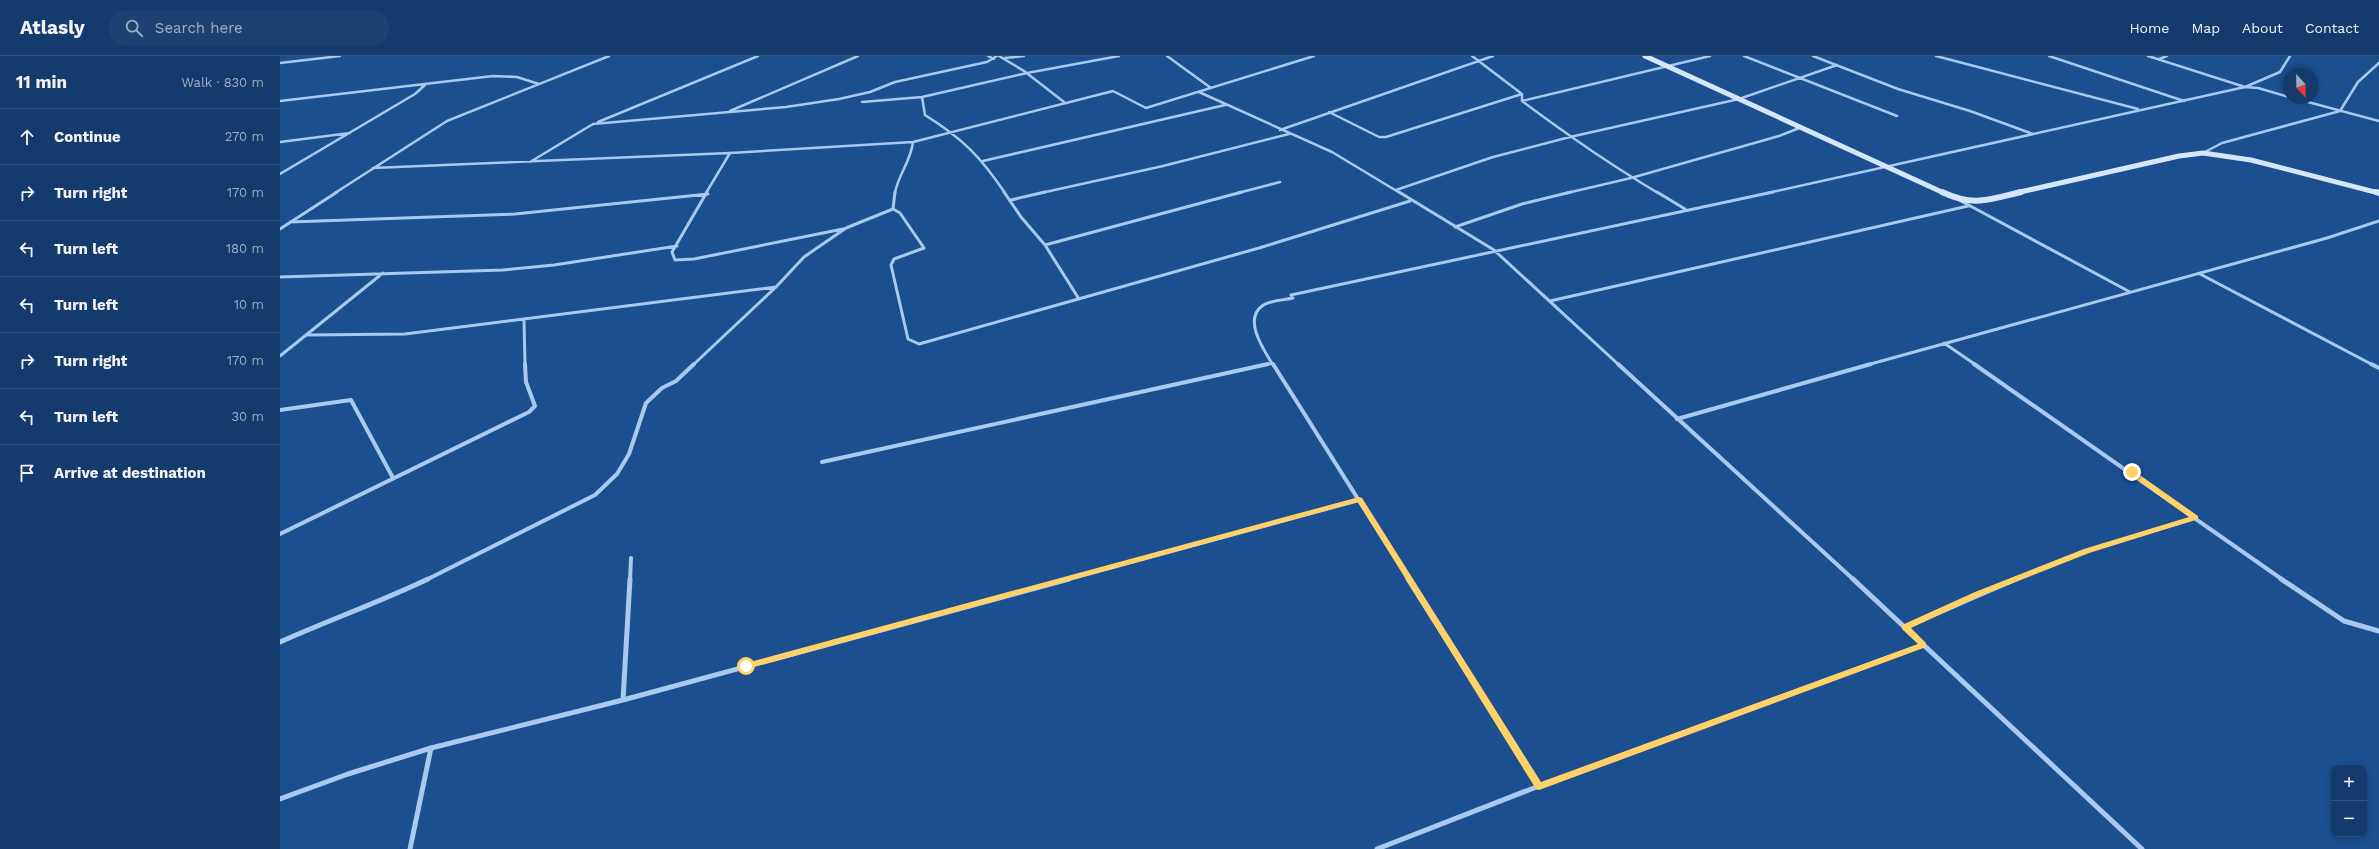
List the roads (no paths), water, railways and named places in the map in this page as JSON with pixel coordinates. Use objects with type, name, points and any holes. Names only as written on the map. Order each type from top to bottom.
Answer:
[{"type":"street","points":[[280,63],[340,56]]},
{"type":"street","points":[[280,229],[447,121],[609,56]]},
{"type":"street","points":[[530,162],[593,124],[758,56]]},
{"type":"street","points":[[725,113],[858,56]]},
{"type":"street","points":[[988,56],[994,59]]},
{"type":"street","points":[[593,124],[725,113],[839,99],[870,92],[895,82],[994,59],[998,56],[1004,58],[1027,73],[1038,84],[1064,102]]},
{"type":"street","points":[[1004,58],[1024,56]]},
{"type":"street","points":[[862,102],[922,97],[1027,73],[1119,56]]},
{"type":"street","points":[[1167,56],[1211,88]]},
{"type":"street","points":[[373,168],[730,153],[913,142],[1064,102],[1113,91],[1120,92],[1141,107],[1146,108],[1314,56]]},
{"type":"street","points":[[1472,56],[1480,60],[1522,94]]},
{"type":"street","points":[[1280,130],[1493,56]]},
{"type":"street","points":[[1645,56],[1961,201],[2130,292]]},
{"type":"street","points":[[1522,101],[1710,56]]},
{"type":"street","points":[[1744,56],[1897,116]]},
{"type":"street","points":[[1813,56],[1898,89],[1970,110],[2034,134]]},
{"type":"street","points":[[1936,56],[2140,110]]},
{"type":"street","points":[[2049,56],[2184,101]]},
{"type":"street","points":[[2148,56],[2245,87],[2258,88],[2283,95]]},
{"type":"street","points":[[2158,59],[2167,56]]},
{"type":"street","points":[[1539,786],[1272,363],[1254,326],[1257,312],[1263,306],[1293,298],[1291,295],[1685,209],[1887,168],[2245,87],[2280,72],[2290,56]]},
{"type":"street","points":[[2203,153],[2222,144],[2340,111],[2358,82],[2379,63]]},
{"type":"street","points":[[1396,190],[1447,170],[1570,137],[1739,98],[1837,65]]},
{"type":"street","points":[[280,101],[493,76],[517,77],[539,84]]},
{"type":"street","points":[[280,174],[415,94],[426,84]]},
{"type":"street","points":[[1198,92],[1332,152],[1396,190],[1410,201],[1494,250],[1550,300],[1676,419],[1905,627],[2142,849]]},
{"type":"street","points":[[1522,94],[1522,101]]},
{"type":"street","points":[[1329,112],[1379,137],[1386,137],[1522,94]]},
{"type":"street","points":[[922,97],[925,115],[952,132],[983,161],[1011,200],[1020,217],[1046,245],[1079,299]]},
{"type":"street","points":[[1522,101],[1570,137],[1631,178],[1685,209]]},
{"type":"street","points":[[2315,104],[2379,121]]},
{"type":"street","points":[[983,161],[1226,105]]},
{"type":"street","points":[[1455,227],[1522,204],[1631,178],[1779,136],[1802,127]]},
{"type":"street","points":[[280,142],[353,132]]},
{"type":"street","points":[[1011,200],[1177,162],[1290,133]]},
{"type":"street","points":[[893,209],[897,182],[912,153],[913,142]]},
{"type":"street","points":[[730,153],[708,194],[672,252],[675,260],[694,259],[846,228],[893,209]]},
{"type":"street","points":[[1961,201],[1983,201],[2179,156],[2203,153],[2251,160],[2379,193]]},
{"type":"street","points":[[1046,245],[1280,182]]},
{"type":"street","points":[[290,222],[515,214],[708,194]]},
{"type":"street","points":[[893,209],[900,213],[924,248],[894,259],[891,265],[908,339],[919,344],[1259,248],[1410,201]]},
{"type":"street","points":[[1550,300],[1968,206]]},
{"type":"street","points":[[1676,419],[1944,343],[2327,238],[2379,221]]},
{"type":"street","points":[[280,642],[325,622],[378,603],[509,540],[595,495],[617,474],[629,454],[646,403],[662,388],[676,381],[776,287],[804,256],[846,228]]},
{"type":"street","points":[[280,277],[503,270],[554,265],[677,246]]},
{"type":"street","points":[[280,356],[383,273]]},
{"type":"street","points":[[2199,273],[2379,368]]},
{"type":"street","points":[[307,335],[405,334],[776,287]]},
{"type":"street","points":[[280,534],[529,412],[535,406],[526,382],[524,320]]},
{"type":"street","points":[[1944,343],[2314,602],[2344,621],[2379,630]]},
{"type":"street","points":[[822,462],[1272,363]]},
{"type":"street","points":[[280,410],[351,400],[393,478]]},
{"type":"street","points":[[280,799],[319,784],[431,748],[623,700],[1359,500]]},
{"type":"street","points":[[1905,627],[1978,594],[2086,551],[2195,518]]},
{"type":"street","points":[[623,700],[631,558]]},
{"type":"street","points":[[1377,849],[1539,786],[1924,645]]},
{"type":"street","points":[[410,849],[431,748]]}]
